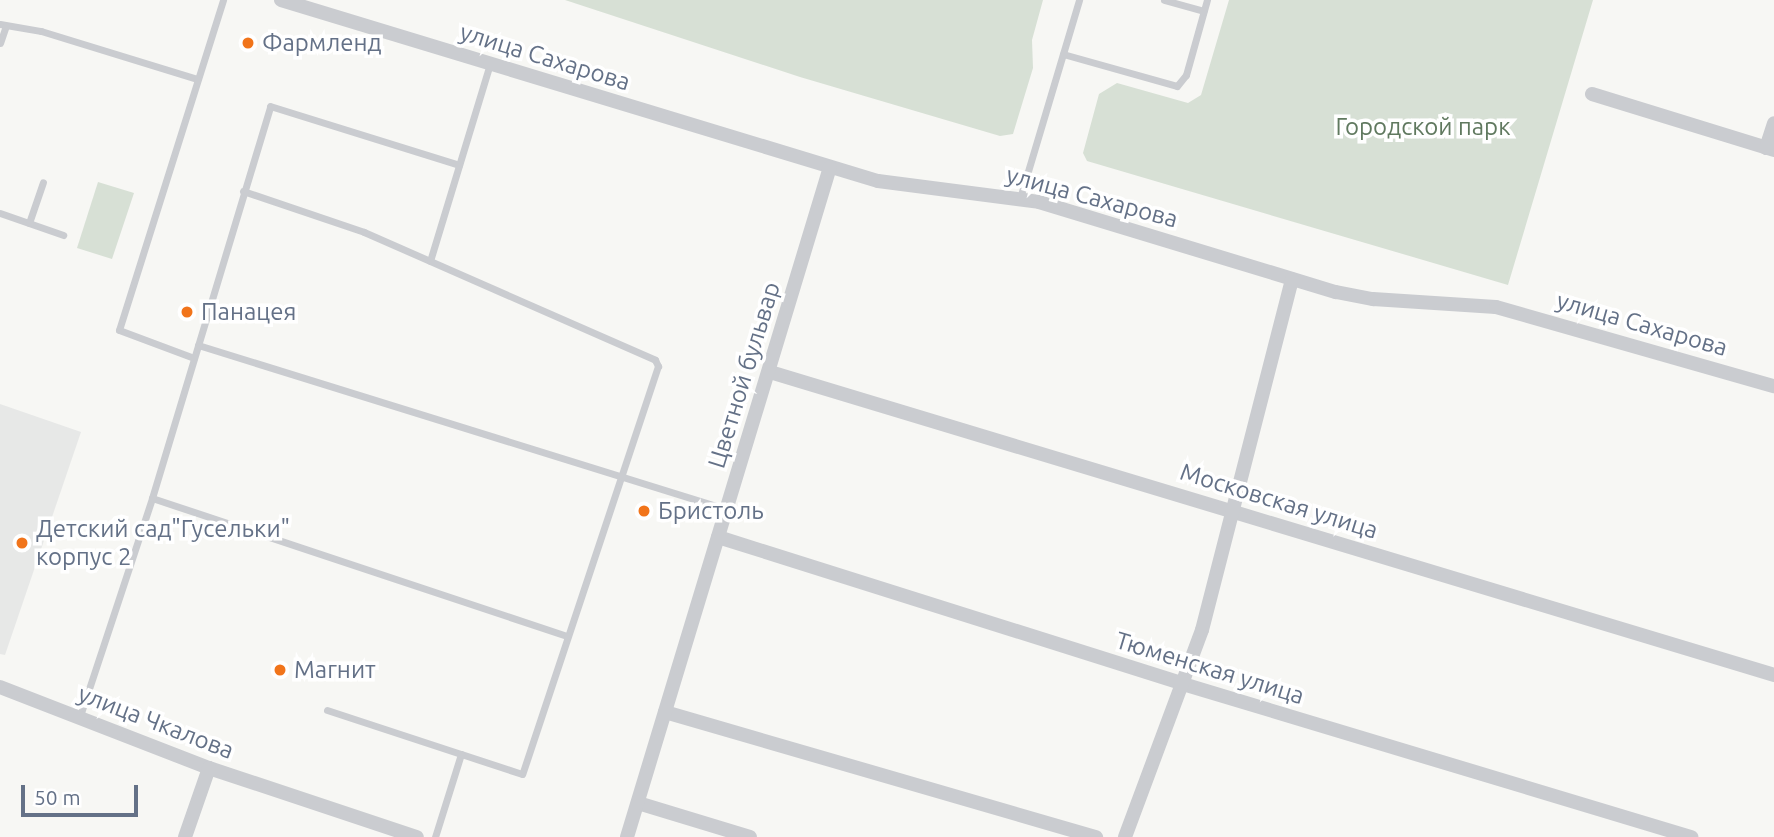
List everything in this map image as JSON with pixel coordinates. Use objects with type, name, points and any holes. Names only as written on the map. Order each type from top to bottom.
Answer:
[{"type":"street","name":"улица Сахарова","points":[[281,0],[830,167],[905,186],[1020,198],[1107,220],[1292,279],[1373,299],[1496,307],[1774,386]]},
{"type":"street","points":[[1592,94],[1770,149],[1774,123]]},
{"type":"street","name":"Цветной бульвар","points":[[627,837],[830,167]]},
{"type":"street","points":[[1125,837],[1202,630],[1292,279]]},
{"type":"street","name":"Московская улица","points":[[770,372],[1774,675]]},
{"type":"street","name":"Тюменская улица","points":[[718,537],[1182,684],[1691,837]]},
{"type":"street","name":"улица Чкалова","points":[[0,687],[209,768],[396,834],[416,837]]},
{"type":"street","points":[[665,712],[1096,837]]},
{"type":"street","points":[[185,837],[209,768]]},
{"type":"street","points":[[638,803],[750,837]]},
{"type":"lane","points":[[194,358],[119,330],[223,0]]},
{"type":"lane","points":[[1020,198],[1079,0]]},
{"type":"lane","points":[[1164,0],[1204,11]]},
{"type":"lane","points":[[1063,54],[1177,86],[1186,75],[1207,0]]},
{"type":"lane","points":[[0,43],[3,25],[41,30],[197,79]]},
{"type":"lane","points":[[430,261],[490,64]]},
{"type":"lane","points":[[80,716],[152,498],[270,106],[459,165]]},
{"type":"lane","points":[[29,223],[43,183]]},
{"type":"lane","points":[[243,191],[364,232],[655,360],[658,366],[623,479],[523,774],[327,710]]},
{"type":"lane","points":[[0,213],[63,235]]},
{"type":"lane","points":[[198,345],[623,479],[727,509]]},
{"type":"lane","points":[[152,498],[568,636]]},
{"type":"lane","points":[[435,837],[461,754]]},
{"type":"shaded area","name":"Детский сад\"Гусельки\" корпус 2","points":[[0,404],[81,432],[5,655],[0,654]]},
{"type":"green space","points":[[565,0],[1043,0],[1032,40],[1033,68],[1013,134],[1000,136],[800,77]]},
{"type":"green space","name":"Городской парк","points":[[1229,0],[1593,0],[1508,285],[1087,161],[1083,153],[1099,94],[1117,83],[1188,103],[1201,95]]},
{"type":"green space","points":[[98,182],[134,193],[112,259],[77,248]]},
{"type":"place","name":"Фармленд","points":[[248,43]]},
{"type":"place","name":"Панацея","points":[[187,312]]},
{"type":"place","name":"Бристоль","points":[[644,511]]},
{"type":"place","name":"Детский сад\"Гусельки\" корпус 2","points":[[22,543]]},
{"type":"place","name":"Магнит","points":[[280,670]]}]
